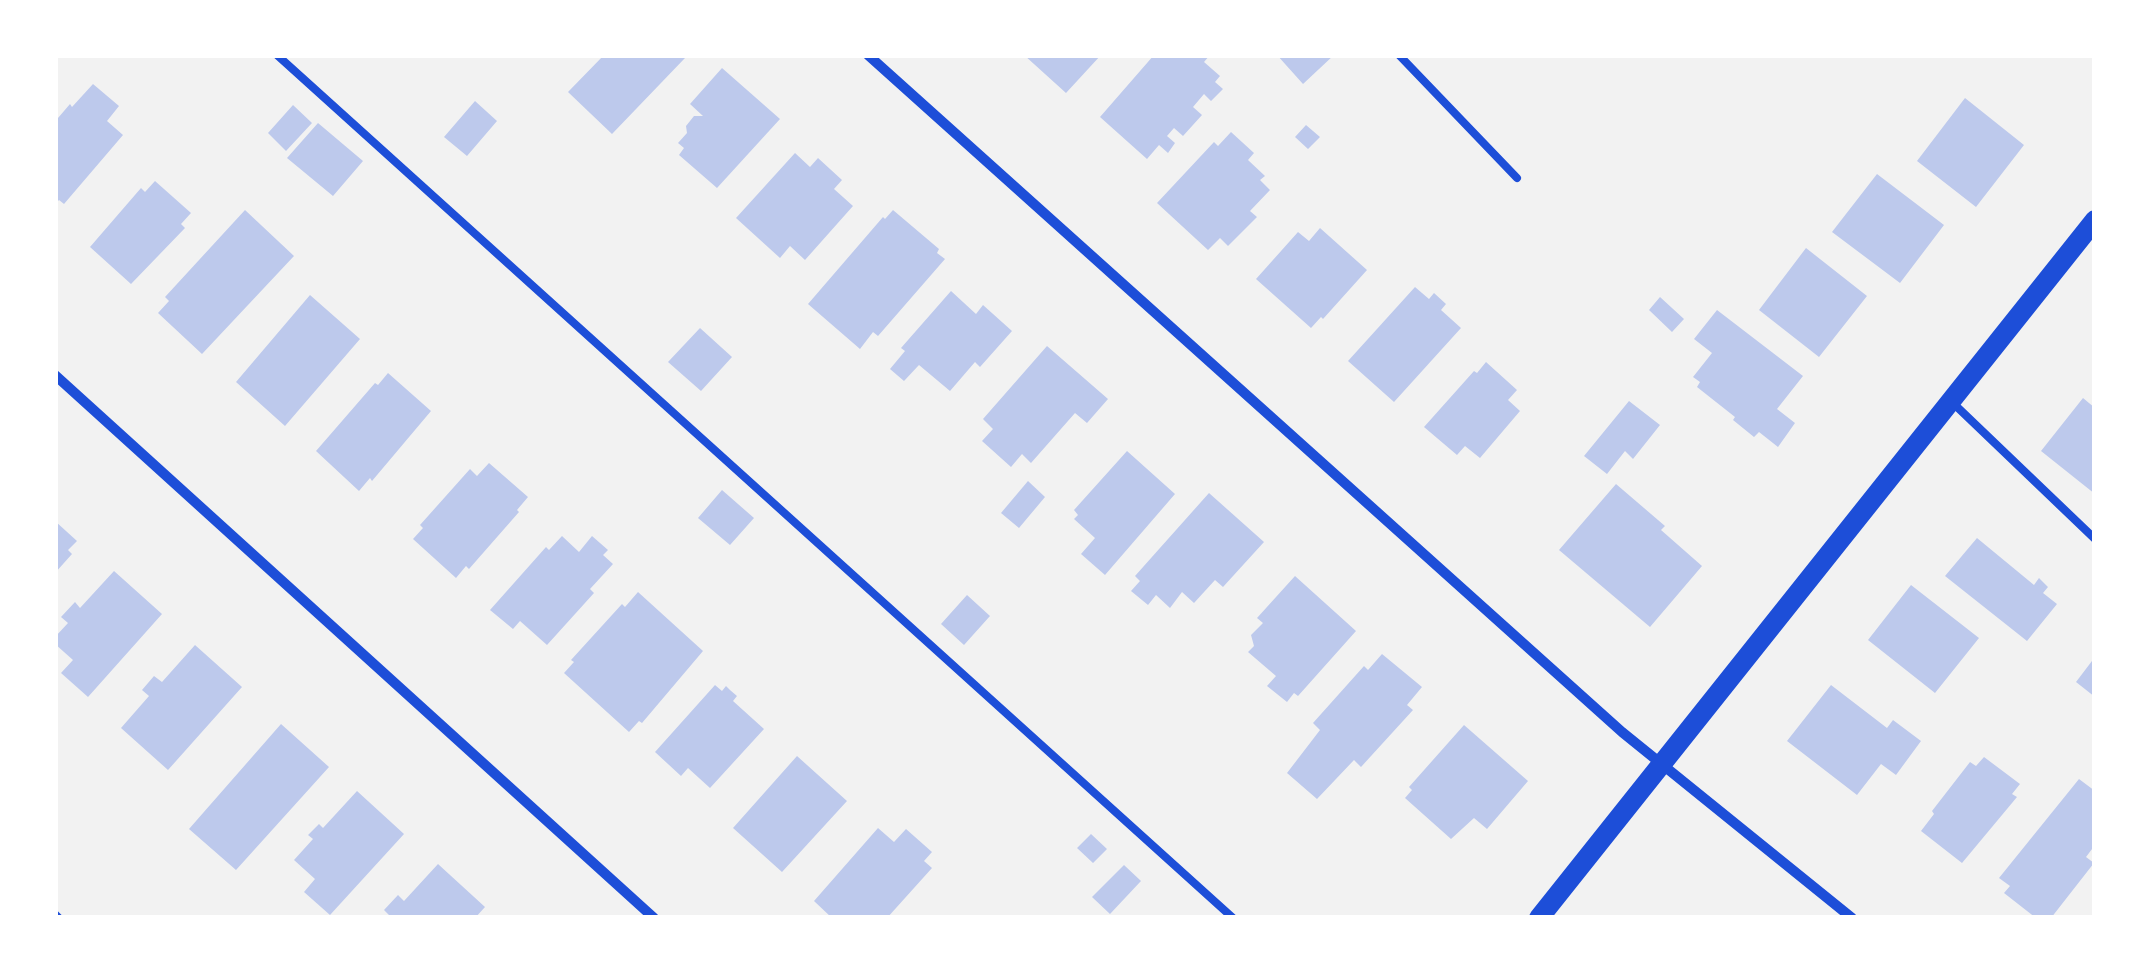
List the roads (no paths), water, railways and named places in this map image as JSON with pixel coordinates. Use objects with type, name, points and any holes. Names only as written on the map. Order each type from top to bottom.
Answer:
[{"type":"main road","points":[[1539,918],[2095,220]]},
{"type":"street","points":[[868,55],[1660,765],[1852,918]]},
{"type":"street","points":[[55,375],[654,918]]},
{"type":"lane","points":[[277,55],[1232,918]]},
{"type":"lane","points":[[1399,55],[1517,178]]},
{"type":"lane","points":[[1950,401],[2095,539]]}]
